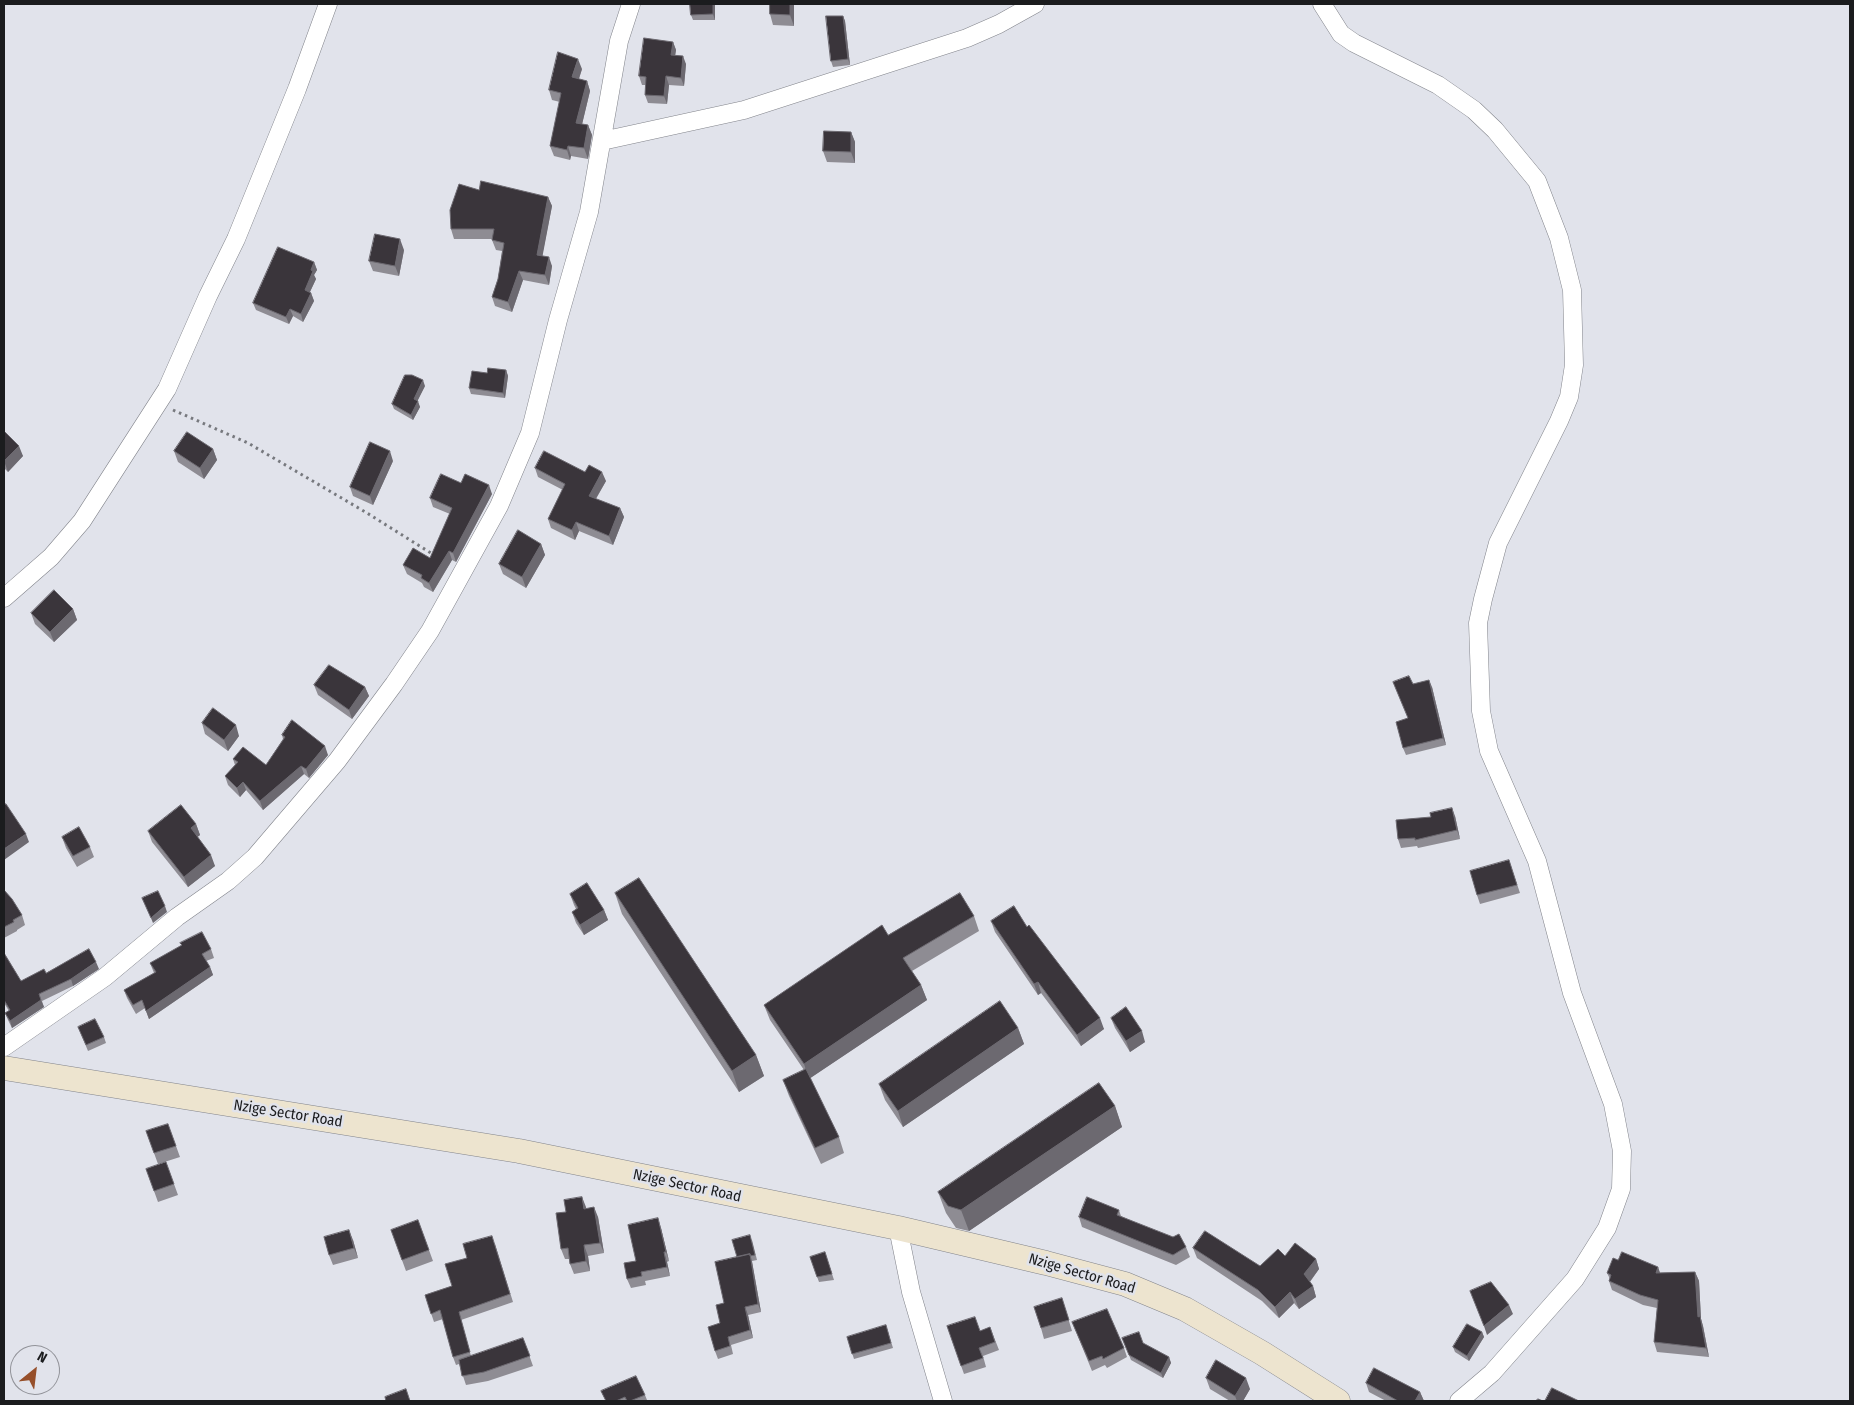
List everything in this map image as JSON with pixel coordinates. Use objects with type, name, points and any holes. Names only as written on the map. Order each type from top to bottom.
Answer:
[{"type":"main road","name":"Nzige Sector Road","points":[[4,1068],[519,1151],[898,1228],[1046,1263],[1134,1288],[1185,1308],[1262,1353],[1338,1401]]},
{"type":"street","points":[[4,598],[51,557],[82,521],[167,389],[208,296],[236,240],[297,89],[328,4]]},
{"type":"street","points":[[4,1047],[105,977],[177,917],[228,881],[255,857],[331,768],[389,691],[430,630],[499,506],[530,433],[564,294],[589,212],[618,41],[631,4]]},
{"type":"street","points":[[602,141],[744,110],[967,38],[999,24],[1035,4]]},
{"type":"street","points":[[1322,4],[1341,34],[1354,43],[1438,85],[1474,110],[1501,137],[1537,181],[1558,238],[1572,290],[1574,365],[1569,397],[1559,422],[1498,543],[1483,599],[1478,623],[1481,711],[1489,750],[1537,861],[1572,992],[1613,1104],[1622,1151],[1621,1190],[1607,1228],[1575,1279],[1492,1373],[1459,1401]]},
{"type":"street","points":[[898,1228],[910,1292],[943,1401]]},
{"type":"path","points":[[158,403],[248,442],[367,513],[462,573]]},
{"type":"building","points":[[690,4],[713,4],[713,14],[691,15]]},
{"type":"building","points":[[770,4],[790,4],[790,15],[770,14]]},
{"type":"building","points":[[826,16],[843,16],[848,59],[831,61]]},
{"type":"building","points":[[644,38],[673,42],[671,55],[683,56],[681,78],[666,76],[664,96],[645,95],[646,77],[639,76]]},
{"type":"building","points":[[558,52],[578,59],[572,77],[587,81],[576,123],[588,125],[584,148],[568,146],[567,150],[550,146],[561,93],[549,90]]},
{"type":"building","points":[[824,131],[851,132],[851,152],[823,151]]},
{"type":"building","points":[[481,181],[548,197],[537,255],[549,257],[545,275],[519,271],[508,302],[492,297],[498,279],[504,243],[492,240],[494,229],[451,229],[450,210],[459,184],[479,190]]},
{"type":"building","points":[[375,234],[400,239],[395,266],[369,261]]},
{"type":"building","points":[[278,247],[314,262],[311,270],[313,271],[305,290],[311,293],[301,314],[290,309],[286,317],[253,303]]},
{"type":"building","points":[[488,368],[506,370],[503,393],[469,388],[472,371],[487,373]]},
{"type":"building","points":[[405,375],[412,375],[423,380],[414,399],[418,401],[411,415],[392,404]]},
{"type":"building","points":[[4,431],[19,446],[4,461]]},
{"type":"building","points":[[187,432],[213,449],[200,468],[174,451]]},
{"type":"building","points":[[370,442],[390,451],[370,496],[350,487]]},
{"type":"building","points":[[544,451],[585,472],[589,465],[602,472],[589,496],[620,508],[609,536],[576,522],[572,530],[548,519],[565,484],[535,468]]},
{"type":"building","points":[[441,474],[461,483],[465,474],[489,485],[453,553],[449,551],[429,583],[421,578],[422,575],[403,565],[413,548],[430,558],[452,508],[430,498]]},
{"type":"building","points":[[518,530],[541,544],[522,577],[499,564]]},
{"type":"building","points":[[54,590],[73,609],[50,632],[31,613]]},
{"type":"building","points":[[329,665],[365,687],[349,710],[314,685]]},
{"type":"building","points":[[1409,676],[1413,684],[1429,680],[1443,738],[1403,748],[1396,722],[1408,718],[1393,682]]},
{"type":"building","points":[[213,708],[236,725],[224,740],[202,723]]},
{"type":"building","points":[[292,720],[325,746],[306,769],[301,766],[260,801],[243,782],[237,788],[225,776],[238,762],[233,759],[243,747],[266,765],[285,737],[282,735]]},
{"type":"building","points":[[6,804],[26,834],[4,849],[4,805]]},
{"type":"building","points":[[181,805],[196,824],[191,828],[211,855],[184,877],[148,831]]},
{"type":"building","points":[[1452,808],[1457,830],[1415,840],[1415,838],[1398,839],[1396,820],[1431,817],[1430,813]]},
{"type":"building","points":[[79,827],[90,847],[73,856],[62,837]]},
{"type":"building","points":[[1509,860],[1517,885],[1477,895],[1470,871]]},
{"type":"building","points":[[639,878],[756,1055],[732,1071],[615,893]]},
{"type":"building","points":[[587,883],[604,910],[580,925],[572,912],[578,908],[570,894]]},
{"type":"building","points":[[4,890],[22,915],[4,927]]},
{"type":"building","points":[[158,891],[165,906],[151,918],[142,898]]},
{"type":"building","points":[[960,893],[974,916],[903,958],[921,985],[804,1064],[764,1005],[882,925],[888,935]]},
{"type":"building","points":[[1014,906],[1027,927],[1029,925],[1100,1018],[1077,1035],[1038,982],[1034,984],[991,921]]},
{"type":"building","points":[[202,932],[211,949],[202,954],[210,967],[146,1011],[142,1000],[133,1005],[124,990],[156,972],[150,963],[182,945],[180,943]]},
{"type":"building","points":[[89,949],[96,962],[71,979],[39,994],[41,1000],[10,1021],[5,1013],[10,1010],[4,1000],[4,953],[21,981],[44,969],[46,973]]},
{"type":"building","points":[[1000,1001],[1018,1028],[898,1111],[879,1084]]},
{"type":"building","points":[[1126,1007],[1142,1031],[1126,1041],[1111,1018]]},
{"type":"building","points":[[95,1019],[104,1037],[86,1045],[78,1027]]},
{"type":"building","points":[[806,1069],[839,1137],[815,1148],[783,1080]]},
{"type":"building","points":[[1099,1083],[1115,1106],[961,1210],[948,1206],[938,1192]]},
{"type":"building","points":[[168,1124],[176,1146],[154,1153],[146,1131]]},
{"type":"building","points":[[166,1162],[174,1184],[154,1191],[146,1169]]},
{"type":"building","points":[[582,1197],[584,1209],[594,1207],[600,1243],[584,1245],[586,1261],[570,1264],[568,1248],[561,1249],[556,1213],[566,1212],[564,1200]]},
{"type":"building","points":[[1087,1197],[1119,1210],[1117,1215],[1173,1237],[1179,1234],[1186,1247],[1173,1255],[1079,1217]]},
{"type":"building","points":[[658,1218],[666,1252],[664,1252],[667,1267],[641,1272],[642,1276],[627,1279],[624,1263],[636,1261],[628,1225]]},
{"type":"building","points":[[418,1220],[429,1250],[402,1260],[391,1230]]},
{"type":"building","points":[[349,1230],[354,1248],[329,1255],[324,1237]]},
{"type":"building","points":[[1205,1231],[1260,1266],[1278,1249],[1285,1256],[1295,1243],[1316,1259],[1304,1274],[1313,1286],[1295,1299],[1290,1292],[1275,1307],[1258,1290],[1193,1248]]},
{"type":"building","points":[[750,1235],[755,1255],[750,1256],[750,1254],[737,1257],[732,1240]]},
{"type":"building","points":[[492,1236],[510,1294],[459,1312],[470,1352],[453,1357],[440,1310],[431,1314],[425,1295],[452,1286],[445,1264],[467,1258],[463,1244]]},
{"type":"building","points":[[825,1252],[832,1274],[817,1277],[810,1257]]},
{"type":"building","points":[[1622,1252],[1658,1267],[1656,1273],[1695,1272],[1698,1317],[1700,1316],[1706,1348],[1654,1342],[1658,1300],[1640,1295],[1609,1281],[1611,1275],[1607,1273],[1613,1258],[1618,1260]]},
{"type":"building","points":[[750,1254],[758,1304],[745,1307],[750,1330],[728,1337],[730,1346],[715,1351],[708,1327],[720,1323],[716,1305],[724,1303],[715,1262]]},
{"type":"building","points":[[1491,1282],[1509,1305],[1484,1326],[1470,1291]]},
{"type":"building","points":[[1062,1298],[1069,1320],[1041,1328],[1034,1307]]},
{"type":"building","points":[[1107,1309],[1124,1348],[1103,1359],[1102,1356],[1089,1361],[1072,1322]]},
{"type":"building","points":[[975,1317],[980,1331],[990,1327],[995,1342],[979,1348],[983,1358],[961,1366],[947,1326]]},
{"type":"building","points":[[1467,1324],[1482,1332],[1467,1356],[1453,1347]]},
{"type":"building","points":[[886,1325],[891,1343],[852,1354],[847,1337]]},
{"type":"building","points":[[1139,1332],[1143,1343],[1169,1357],[1161,1373],[1129,1355],[1122,1338]]},
{"type":"building","points":[[523,1338],[530,1356],[484,1372],[462,1376],[459,1360]]},
{"type":"building","points":[[1216,1360],[1246,1378],[1235,1396],[1206,1378]]},
{"type":"building","points":[[1374,1368],[1420,1392],[1415,1401],[1398,1401],[1366,1383]]},
{"type":"building","points":[[636,1376],[645,1395],[630,1401],[627,1401],[625,1397],[616,1401],[606,1401],[601,1391]]},
{"type":"building","points":[[1552,1388],[1579,1401],[1545,1401]]},
{"type":"building","points":[[406,1389],[410,1401],[386,1401],[385,1397]]}]
